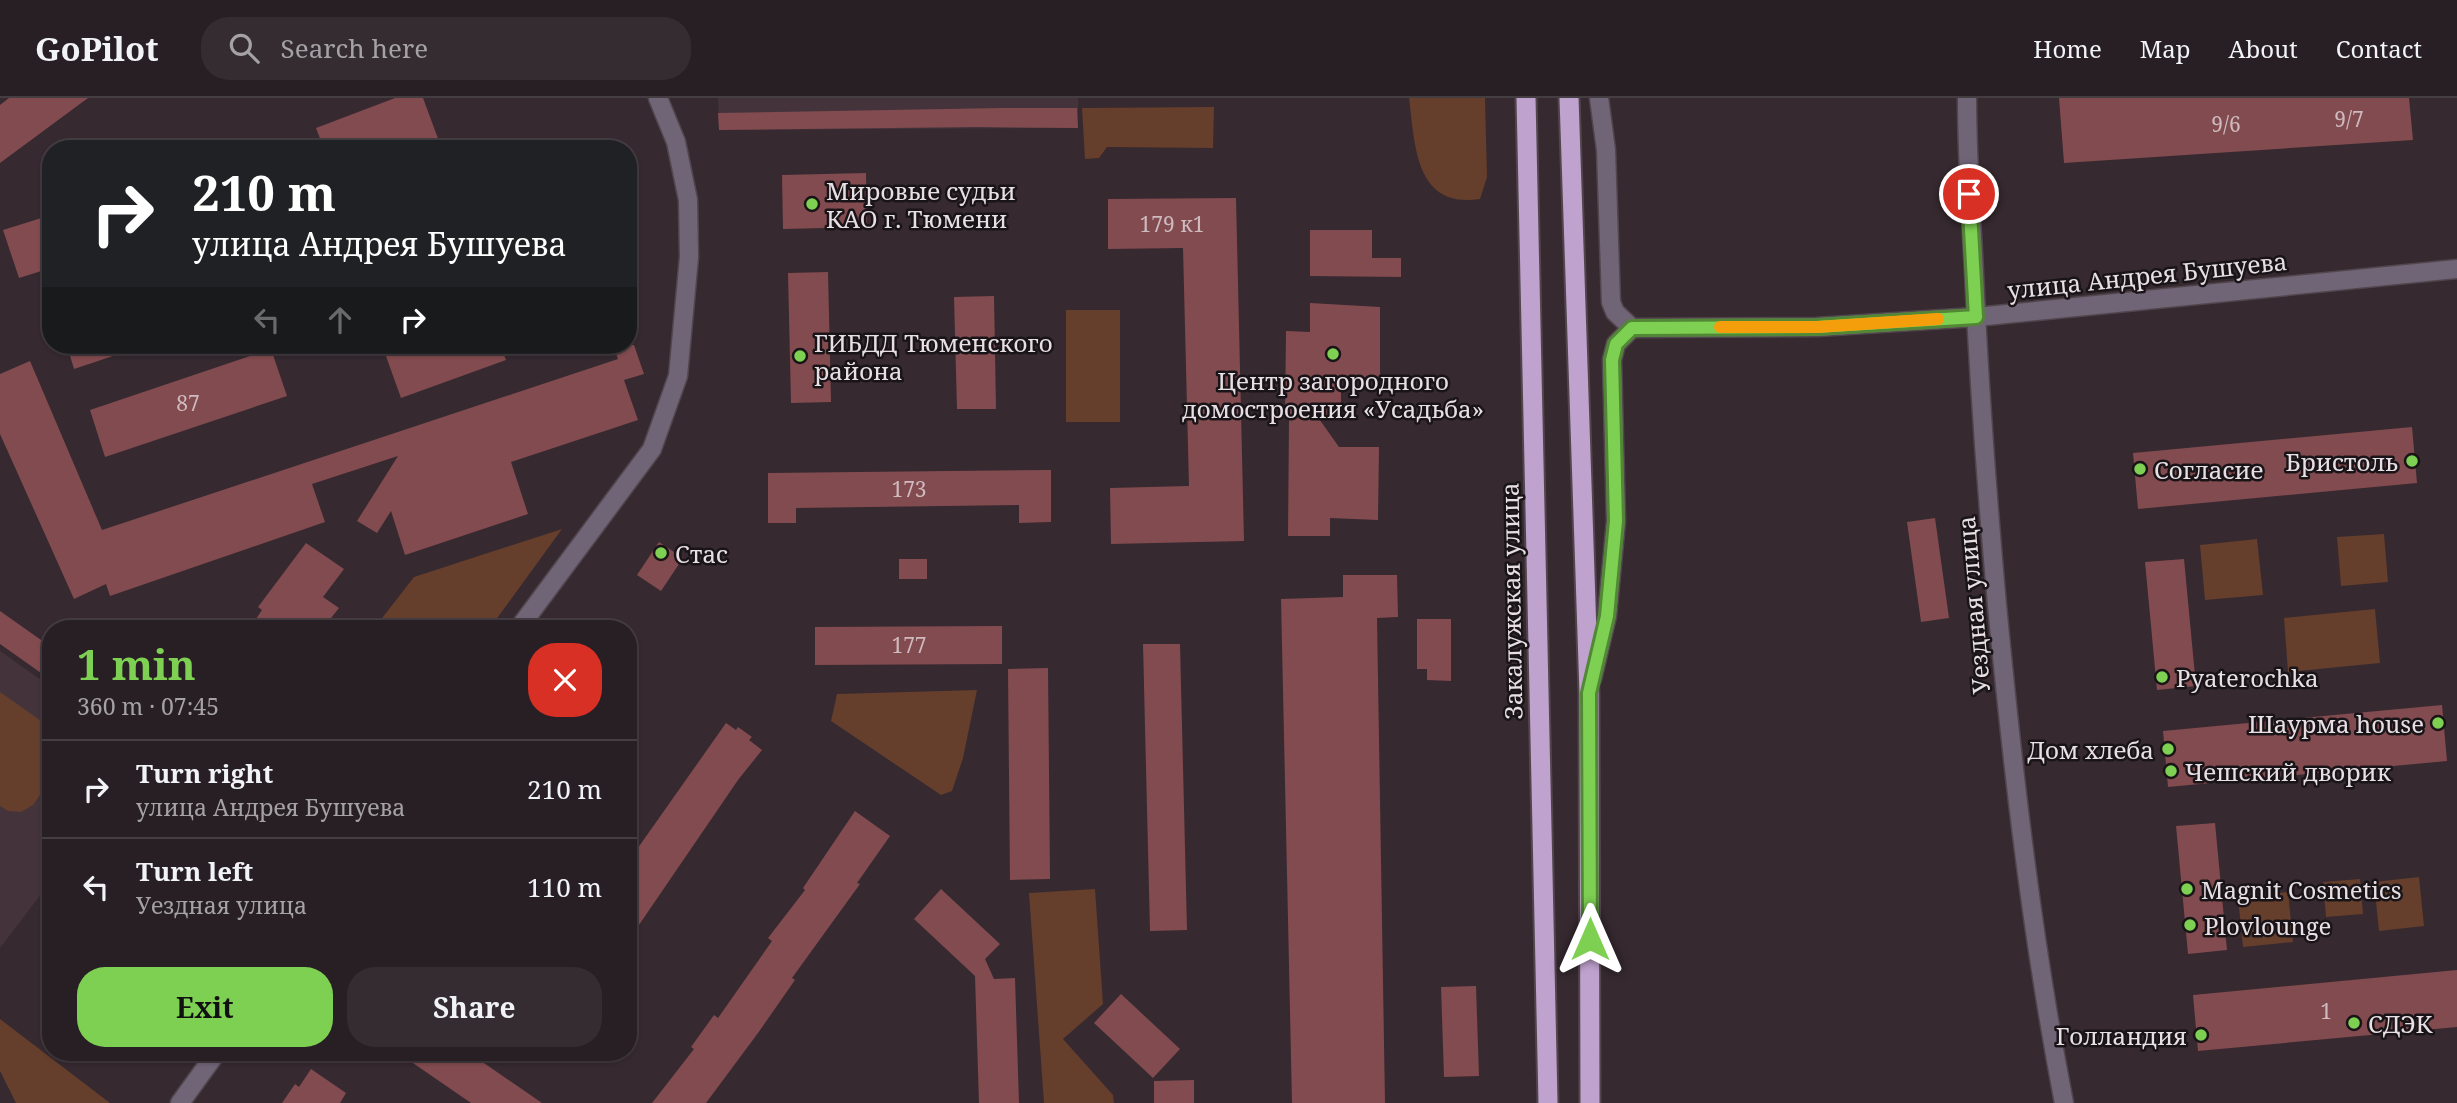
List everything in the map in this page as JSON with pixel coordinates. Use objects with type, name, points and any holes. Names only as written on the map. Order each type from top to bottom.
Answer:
[{"type":"highway","name":"Закалужская улица","points":[[1526,98],[1548,1103]]},
{"type":"highway","points":[[1569,98],[1589,693],[1590,1103]]},
{"type":"street","points":[[525,620],[652,449],[678,376],[689,257],[688,200],[676,142],[657,98]]},
{"type":"street","points":[[1589,693],[1607,616],[1616,521],[1612,360],[1616,344],[1632,328],[1615,312],[1611,302],[1606,150],[1599,98]]},
{"type":"street","name":"Уездная улица","points":[[1967,98],[1967,149],[1989,517],[2015,790],[2046,1008],[2064,1103]]},
{"type":"street","name":"улица Андрея Бушуева","points":[[1632,328],[1817,327],[1976,317],[2457,269]]},
{"type":"street","points":[[180,1103],[210,1061]]},
{"type":"shaded area","points":[[718,98],[1078,98],[1078,128],[719,130]]},
{"type":"shaded area","points":[[1409,98],[1485,98],[1487,177],[1480,199],[1459,199],[1442,194],[1431,184],[1422,170],[1417,153]]},
{"type":"shaded area","points":[[1214,107],[1213,148],[1107,147],[1099,158],[1085,159],[1082,108]]},
{"type":"shaded area","points":[[1066,310],[1120,310],[1120,422],[1066,422]]},
{"type":"shaded area","points":[[562,529],[496,620],[381,620],[414,577]]},
{"type":"shaded area","points":[[2384,534],[2388,582],[2341,586],[2337,537]]},
{"type":"shaded area","points":[[2257,539],[2263,595],[2205,600],[2200,545]]},
{"type":"shaded area","points":[[2375,609],[2380,663],[2288,672],[2284,618]]},
{"type":"shaded area","points":[[0,651],[42,681],[42,893],[0,948]]},
{"type":"shaded area","points":[[977,690],[963,758],[952,791],[941,795],[831,721],[837,694]]},
{"type":"shaded area","points":[[0,692],[42,722],[42,792],[33,805],[21,812],[8,811],[0,806]]},
{"type":"shaded area","points":[[2419,877],[2424,926],[2379,931],[2374,882]]},
{"type":"shaded area","points":[[2360,879],[2363,914],[2326,917],[2323,882]]},
{"type":"shaded area","points":[[1095,889],[1103,1004],[1063,1039],[1113,1095],[1114,1103],[1044,1103],[1029,893]]},
{"type":"shaded area","points":[[2288,892],[2293,942],[2243,947],[2238,897]]},
{"type":"shaded area","points":[[0,1019],[42,1051],[42,1061],[55,1061],[110,1103],[16,1103],[0,1071]]},
{"type":"building","points":[[9,98],[88,98],[0,163],[0,105]]},
{"type":"building","points":[[395,98],[423,98],[439,140],[321,140],[316,128]]},
{"type":"building","points":[[2059,98],[2409,98],[2413,140],[2064,163]]},
{"type":"building","points":[[1077,108],[1078,128],[719,130],[718,113]]},
{"type":"building","points":[[866,173],[867,227],[783,229],[782,175]]},
{"type":"building","points":[[1236,198],[1244,541],[1111,544],[1110,488],[1189,486],[1183,248],[1108,249],[1108,199]]},
{"type":"building","points":[[42,218],[42,271],[19,278],[3,230]]},
{"type":"building","points":[[1310,230],[1372,230],[1372,258],[1401,258],[1401,277],[1310,276]]},
{"type":"building","points":[[828,272],[831,402],[791,403],[788,273]]},
{"type":"building","points":[[994,296],[996,409],[957,409],[954,297]]},
{"type":"building","points":[[1310,303],[1380,307],[1380,378],[1341,377],[1341,416],[1317,416],[1339,447],[1379,447],[1378,520],[1330,518],[1330,536],[1288,536],[1289,418],[1285,418],[1286,331],[1310,332]]},
{"type":"building","points":[[70,354],[119,354],[74,369]]},
{"type":"building","points":[[256,354],[273,354],[287,396],[105,457],[90,410]]},
{"type":"building","points":[[385,354],[504,354],[506,360],[401,398]]},
{"type":"building","points":[[616,354],[637,354],[644,374],[624,380],[638,420],[511,462],[528,514],[405,555],[391,511],[377,533],[357,521],[398,456],[312,484],[325,522],[110,596],[106,584],[74,599],[0,434],[0,374],[30,361],[102,530],[618,359]]},
{"type":"building","points":[[2412,427],[2417,483],[2138,509],[2133,453]]},
{"type":"building","points":[[1051,470],[1051,522],[1019,523],[1019,505],[796,508],[796,523],[768,523],[768,473]]},
{"type":"building","points":[[1935,518],[1949,618],[1921,622],[1907,522]]},
{"type":"building","points":[[659,542],[683,558],[661,591],[637,575]]},
{"type":"building","points":[[306,543],[344,569],[323,597],[339,608],[329,620],[255,620],[262,610],[258,607]]},
{"type":"building","points":[[899,559],[927,559],[927,579],[899,579]]},
{"type":"building","points":[[2184,559],[2196,686],[2157,690],[2145,562]]},
{"type":"building","points":[[1343,575],[1397,575],[1398,617],[1377,618],[1385,1103],[1292,1103],[1281,599],[1343,597]]},
{"type":"building","points":[[0,611],[42,641],[42,674],[0,644]]},
{"type":"building","points":[[1417,619],[1451,619],[1451,681],[1427,680],[1427,669],[1417,669]]},
{"type":"building","points":[[1002,626],[1002,664],[815,665],[815,627]]},
{"type":"building","points":[[1143,644],[1180,644],[1187,930],[1150,931]]},
{"type":"building","points":[[1048,668],[1050,879],[1010,880],[1008,669]]},
{"type":"building","points":[[2442,705],[2447,761],[2168,787],[2163,731]]},
{"type":"building","points":[[726,723],[736,730],[738,727],[752,737],[749,740],[762,750],[738,780],[637,928],[637,849]]},
{"type":"building","points":[[855,811],[890,836],[857,883],[860,884],[792,978],[795,980],[706,1103],[652,1103],[694,1049],[691,1047],[714,1015],[718,1018],[772,941],[768,938],[805,890],[803,888]]},
{"type":"building","points":[[2215,823],[2227,950],[2188,954],[2176,826]]},
{"type":"building","points":[[941,889],[1000,944],[985,959],[994,979],[1015,978],[1019,1103],[979,1103],[975,976],[914,919]]},
{"type":"building","points":[[2457,970],[2457,1027],[2198,1051],[2193,995]]},
{"type":"building","points":[[1476,986],[1479,1076],[1444,1077],[1441,987]]},
{"type":"building","points":[[1121,994],[1180,1049],[1153,1078],[1094,1023]]},
{"type":"building","points":[[410,1061],[481,1061],[542,1103],[471,1103]]},
{"type":"building","points":[[311,1069],[346,1093],[340,1103],[282,1103],[295,1084],[299,1087]]},
{"type":"building","points":[[1194,1080],[1194,1103],[1154,1103],[1154,1081]]},
{"type":"slow traffic","points":[[1720,327],[1817,327],[1938,319]]},
{"type":"place","name":"Мировые судьи КАО г. Тюмени","points":[[812,204]]},
{"type":"place","name":"Центр загородного домостроения «Усадьба»","points":[[1333,354]]},
{"type":"place","name":"ГИБДД Тюменского района","points":[[800,356]]},
{"type":"place","name":"Бристоль","points":[[2412,461]]},
{"type":"place","name":"Согласие","points":[[2140,469]]},
{"type":"place","name":"Стас","points":[[661,553]]},
{"type":"place","name":"Pyaterochka","points":[[2162,677]]},
{"type":"place","name":"Шаурма house","points":[[2438,723]]},
{"type":"place","name":"Дом хлеба","points":[[2168,749]]},
{"type":"place","name":"Чешский дворик","points":[[2171,771]]},
{"type":"place","name":"Magnit Cosmetics","points":[[2187,889]]},
{"type":"place","name":"Plovlounge","points":[[2190,925]]},
{"type":"place","name":"СДЭК","points":[[2354,1023]]},
{"type":"place","name":"Голландия","points":[[2201,1035]]},
{"type":"route","points":[[1590,939],[1589,693],[1607,616],[1616,521],[1612,360],[1616,344],[1632,328],[1817,327],[1976,317],[1969,194]]}]
